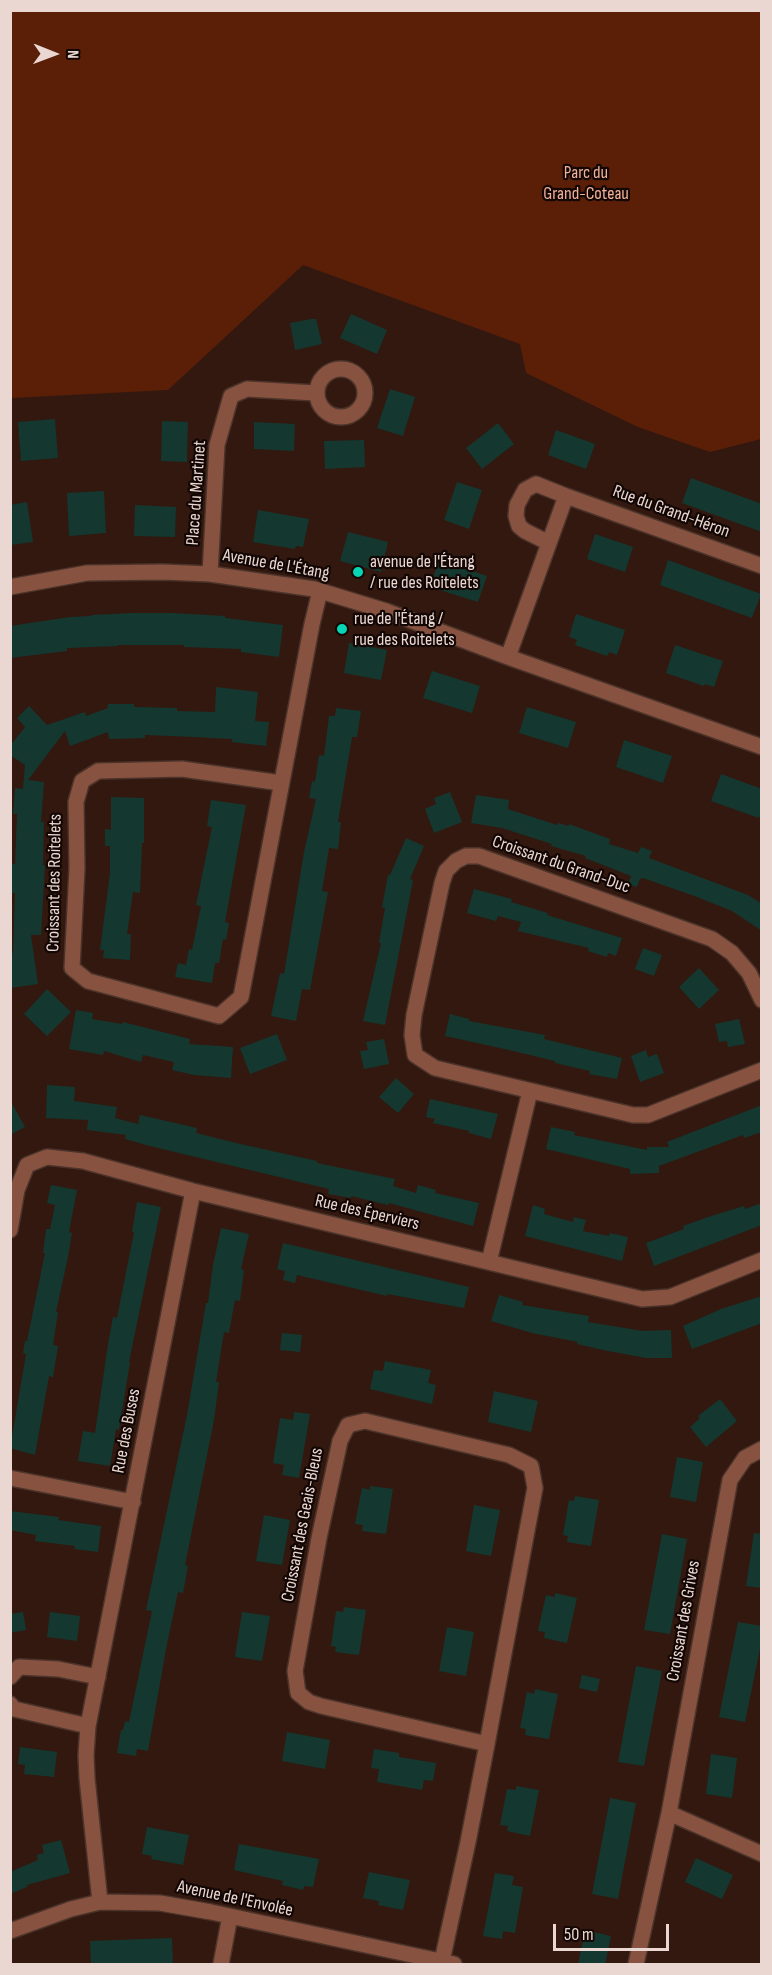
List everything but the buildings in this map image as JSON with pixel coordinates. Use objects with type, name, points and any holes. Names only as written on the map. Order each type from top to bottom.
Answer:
[{"type":"street","name":"Place du Martinet","points":[[210,574],[218,445],[231,396],[247,389],[316,393]]},
{"type":"street","name":"Rue du Grand-Héron","points":[[549,543],[525,531],[519,526],[516,516],[517,504],[525,490],[536,484],[762,566]]},
{"type":"street","points":[[508,657],[567,496]]},
{"type":"street","name":"Avenue de L'Étang","points":[[10,587],[87,573],[210,574],[320,591],[386,611],[762,747]]},
{"type":"street","name":"Croissant des Roitelets","points":[[282,783],[182,769],[98,771],[82,781],[76,802],[77,868],[72,968],[88,981],[219,1016],[241,997],[320,591]]},
{"type":"street","name":"Croissant du Grand-Duc","points":[[762,1000],[749,973],[732,953],[712,939],[479,856],[466,856],[456,861],[446,871],[442,883],[414,1015],[412,1035],[415,1055],[435,1068],[633,1115],[648,1115],[762,1070]]},
{"type":"street","points":[[489,1262],[530,1091]]},
{"type":"street","name":"Rue des Éperviers","points":[[10,1230],[17,1190],[27,1165],[47,1157],[83,1161],[193,1191],[642,1299],[670,1297],[762,1260]]},
{"type":"street","name":"Rue des Buses","points":[[100,1902],[87,1778],[88,1726],[193,1191]]},
{"type":"street","name":"Croissant des Geais-Bleus","points":[[448,1963],[535,1488],[531,1466],[509,1455],[365,1421],[348,1425],[340,1441],[319,1538],[295,1671],[298,1693],[309,1702],[321,1706],[487,1744]]},
{"type":"street","name":"Croissant des Grives","points":[[636,1965],[669,1813],[730,1480],[745,1458],[762,1449]]},
{"type":"street","points":[[10,1478],[133,1502]]},
{"type":"street","points":[[10,1677],[19,1667],[58,1669],[98,1677]]},
{"type":"street","points":[[10,1704],[14,1709],[88,1726]]},
{"type":"street","points":[[669,1813],[762,1854]]},
{"type":"street","name":"Avenue de l'Envolée","points":[[10,1931],[71,1909],[100,1902],[160,1903],[448,1963]]},
{"type":"street","points":[[221,1965],[230,1916]]},
{"type":"green space","name":"Parc du Grand-Coteau","points":[[10,11],[761,11],[761,439],[710,452],[638,427],[526,373],[520,344],[303,265],[168,390],[11,398]]},
{"type":"place","name":"avenue de l'Étang / rue des Roitelets","points":[[358,572]]},
{"type":"place","name":"rue de l'Étang / rue des Roitelets","points":[[342,629]]}]
